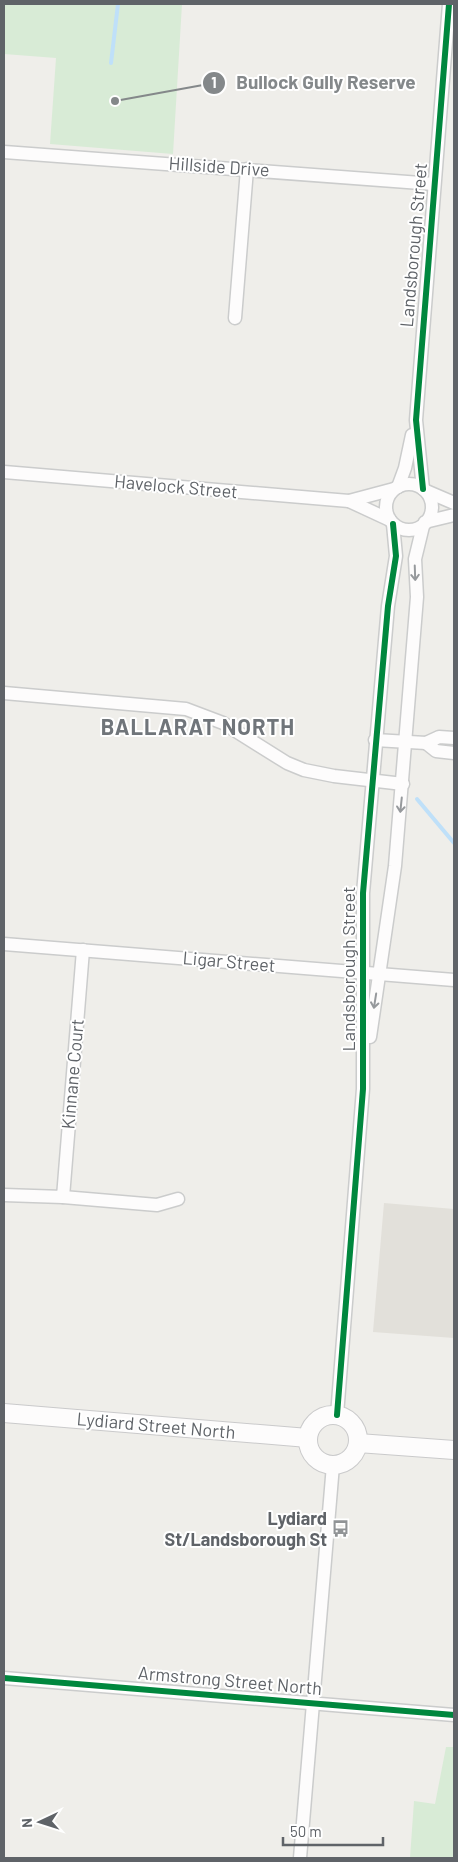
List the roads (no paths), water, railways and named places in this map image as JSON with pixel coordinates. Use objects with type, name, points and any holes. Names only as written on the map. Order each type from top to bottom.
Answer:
[{"type":"street","name":"Landsborough Street","points":[[396,488],[405,468],[416,420],[449,4]]},
{"type":"street","name":"Hillside Drive","points":[[4,152],[434,184]]},
{"type":"street","points":[[234,318],[247,169]]},
{"type":"street","name":"Landsborough Street","points":[[416,420],[424,490]]},
{"type":"street","name":"Havelock Street","points":[[4,472],[349,501],[396,488]]},
{"type":"street","points":[[454,503],[411,484],[396,488],[386,501],[386,509],[392,522],[408,530],[454,515]]},
{"type":"street","points":[[424,490],[432,505],[431,513],[424,524]]},
{"type":"street","name":"Havelock Street","points":[[349,501],[392,522]]},
{"type":"street","name":"Landsborough Street","points":[[363,1089],[363,893],[388,606],[396,556],[392,522]]},
{"type":"street","name":"Landsborough Street","points":[[336,1415],[363,1089],[392,895],[403,784],[417,597],[416,559],[424,524]]},
{"type":"street","points":[[4,693],[186,709],[224,723],[287,763],[304,770],[403,784]]},
{"type":"street","points":[[375,740],[426,743],[439,737],[454,738]]},
{"type":"street","points":[[426,743],[436,751],[454,753]]},
{"type":"street","name":"Ligar Street","points":[[4,944],[454,980]]},
{"type":"street","name":"Kinnane Court","points":[[63,1197],[83,950]]},
{"type":"street","points":[[4,1195],[63,1197],[157,1205],[178,1199]]},
{"type":"street","name":"Lydiard Street North","points":[[4,1413],[308,1438]]},
{"type":"street","points":[[336,1415],[352,1423],[358,1434],[358,1443],[356,1452],[350,1459],[333,1465],[324,1463],[313,1455],[308,1438],[311,1428],[318,1420],[326,1416],[336,1415]]},
{"type":"street","points":[[358,1443],[454,1450]]},
{"type":"street","points":[[300,1858],[333,1465]]},
{"type":"street","name":"Armstrong Street North","points":[[4,1678],[454,1714]]},
{"type":"waterway","points":[[111,63],[118,4]]},
{"type":"waterway","points":[[417,799],[454,843]]},
{"type":"place","name":"Bullock Gully Reserve","points":[[115,101]]},
{"type":"place","name":"Lydiard St/Landsborough St","points":[[341,1529]]},
{"type":"district","name":"BALLARAT NORTH","points":[[198,727]]}]
